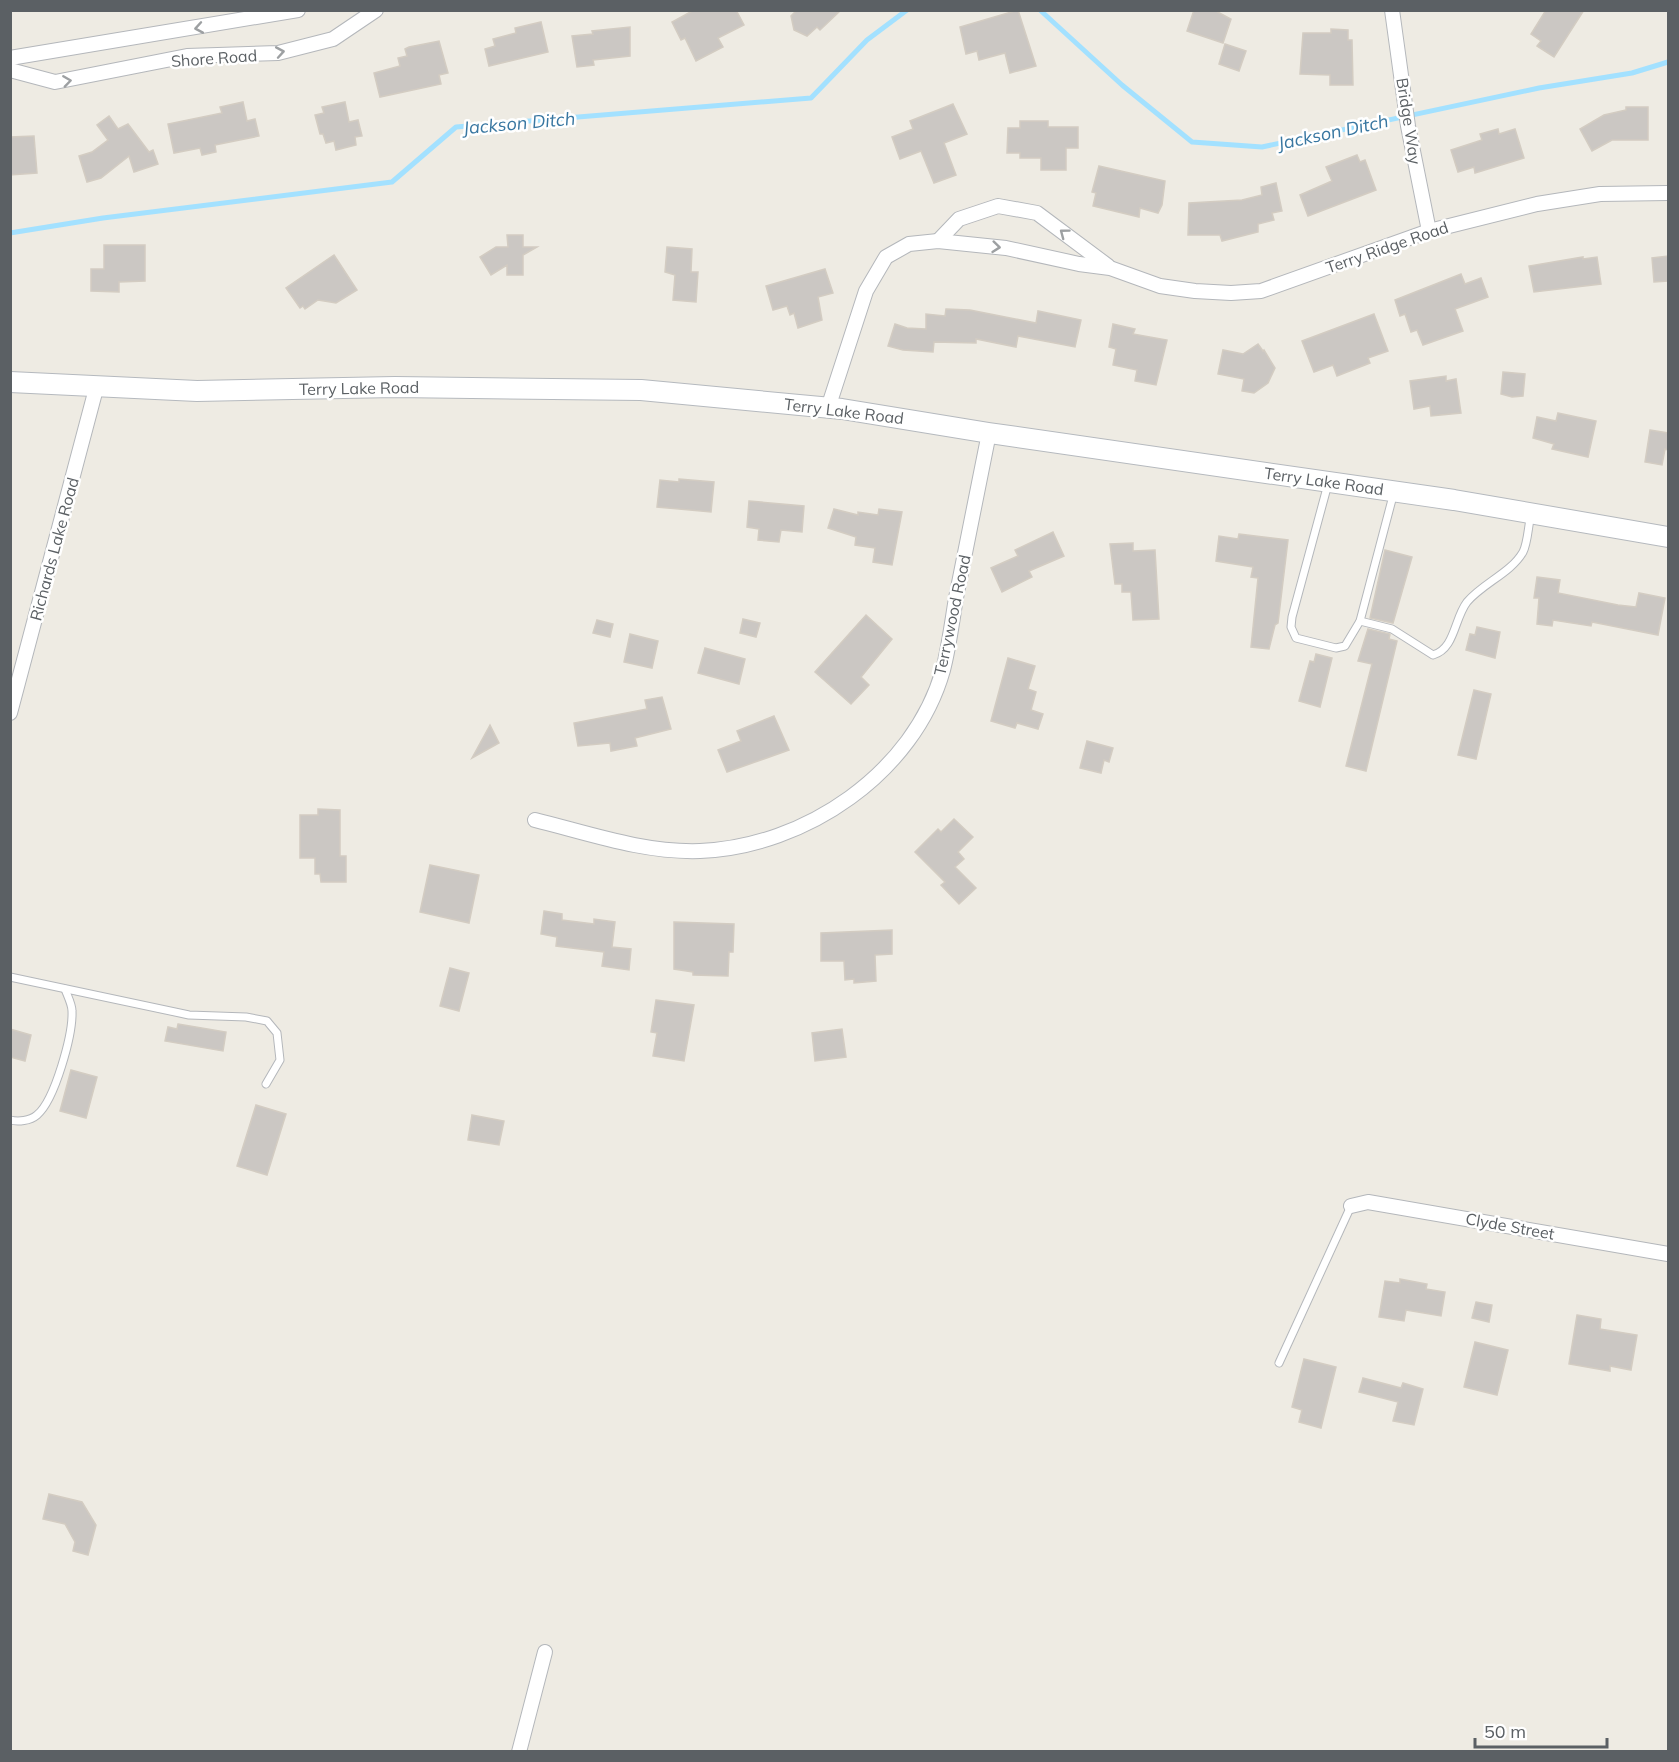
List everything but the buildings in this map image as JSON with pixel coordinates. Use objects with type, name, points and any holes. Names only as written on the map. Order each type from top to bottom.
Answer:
[{"type":"main road","name":"Terry Lake Road","points":[[10,382],[197,391],[395,387],[641,390],[828,408],[1531,513],[1668,537]]},
{"type":"street","name":"Shore Road","points":[[10,58],[298,10]]},
{"type":"street","name":"Shore Road","points":[[10,70],[55,82],[187,56],[278,53],[333,39],[376,10]]},
{"type":"street","name":"Bridge Way","points":[[1392,10],[1408,126],[1429,231]]},
{"type":"street","name":"Terry Ridge Road","points":[[828,408],[866,291],[885,257],[909,244],[938,241],[1006,248],[1079,264],[1110,268],[1160,286],[1195,291],[1261,291],[1429,231],[1537,204],[1600,195],[1668,193]]},
{"type":"street","name":"Terry Ridge Road","points":[[938,241],[959,219],[998,206],[1036,213],[1110,268]]},
{"type":"street","name":"Richards Lake Road","points":[[10,713],[97,385]]},
{"type":"street","name":"Terrywood Road","points":[[535,820],[650,848],[698,851],[735,847],[771,837],[823,815],[860,791],[898,755],[925,715],[943,670],[989,433]]},
{"type":"street","name":"Clyde Street","points":[[1351,1206],[1368,1202],[1668,1254]]},
{"type":"street","points":[[519,1752],[545,1652]]},
{"type":"lane","points":[[1329,482],[1291,627],[1296,638],[1336,648],[1344,646],[1360,621],[1394,492]]},
{"type":"lane","points":[[1360,621],[1392,629],[1432,655],[1439,654],[1446,648],[1460,613],[1468,601],[1510,567],[1523,551],[1531,513]]},
{"type":"lane","points":[[10,977],[189,1015],[246,1017],[267,1021],[277,1033],[280,1060],[266,1084]]},
{"type":"lane","points":[[10,1120],[18,1122],[36,1116],[51,1094],[66,1050],[73,1010],[65,989]]},
{"type":"lane","points":[[1279,1363],[1351,1206]]},
{"type":"waterway","name":"Jackson Ditch","points":[[10,233],[103,218],[392,182],[456,127],[811,98],[867,40],[907,10]]},
{"type":"waterway","name":"Jackson Ditch","points":[[1040,10],[1122,85],[1192,142],[1262,147],[1539,88],[1632,73],[1668,62]]}]
